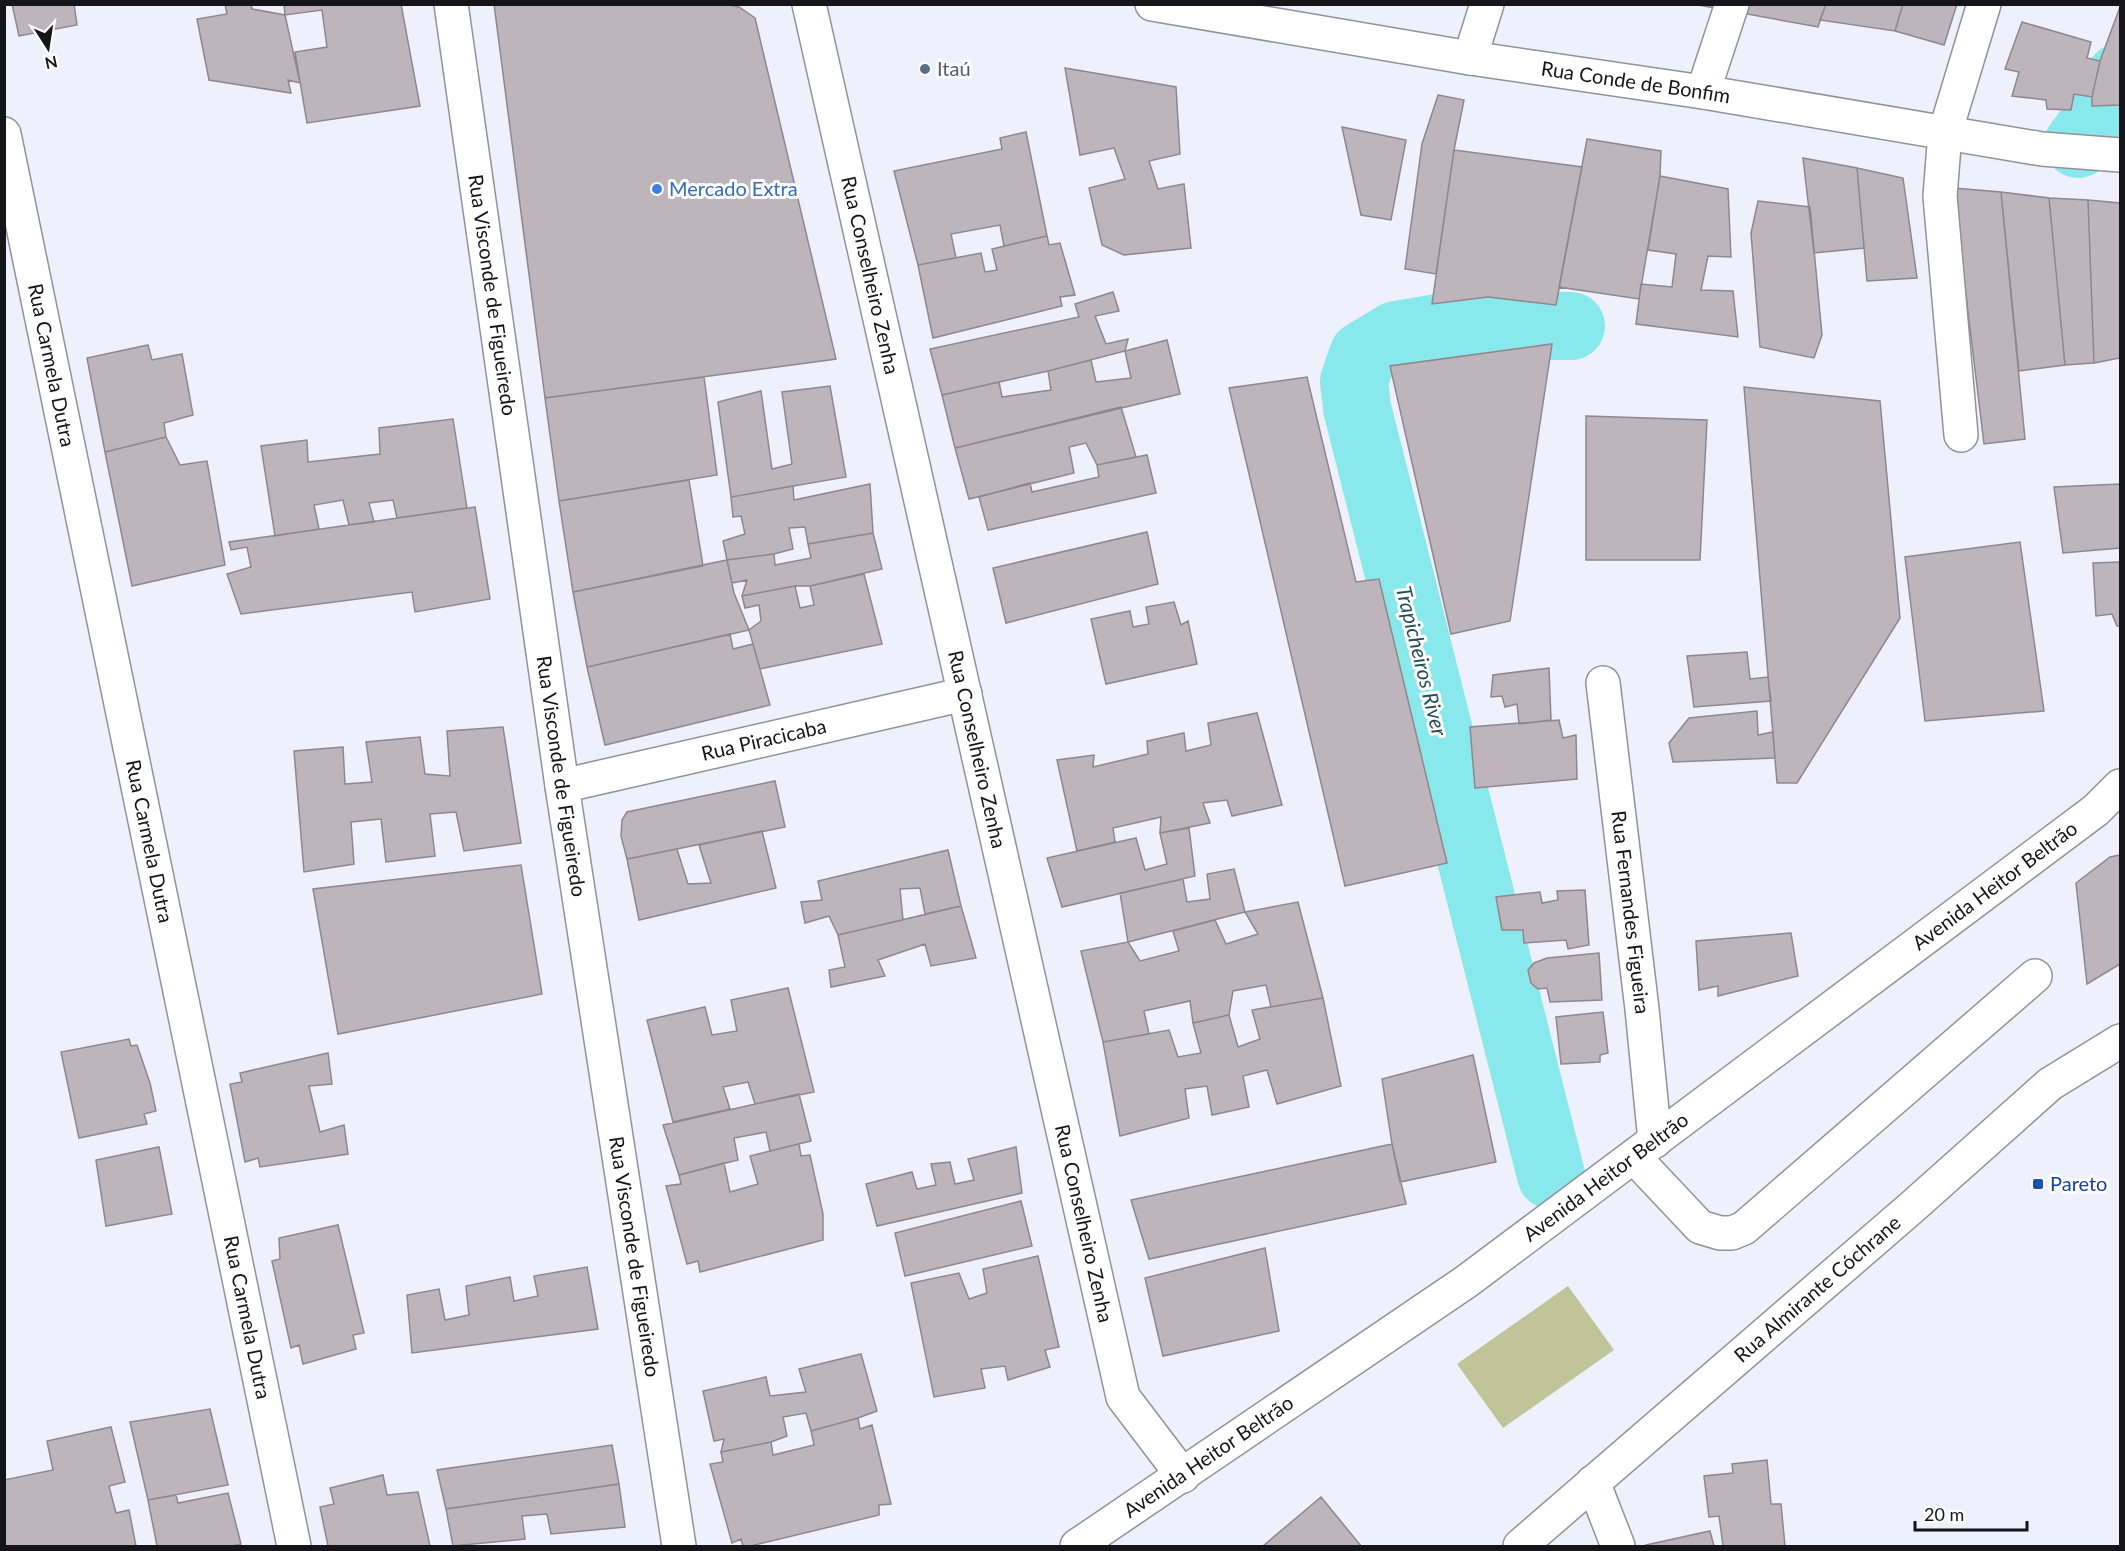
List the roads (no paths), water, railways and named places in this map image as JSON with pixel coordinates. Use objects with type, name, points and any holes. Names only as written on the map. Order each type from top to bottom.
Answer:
[{"type":"street","name":"Rua Visconde de Figueiredo","points":[[451,4],[562,786],[679,1546]]},
{"type":"street","name":"Rua Conselheiro Zenha","points":[[809,4],[1123,1397],[1183,1476]]},
{"type":"street","name":"Rua Conde de Bonfim","points":[[1152,4],[1470,58],[1703,92],[2042,149],[2121,155]]},
{"type":"street","points":[[1470,58],[1488,4]]},
{"type":"street","points":[[1703,92],[1732,4]]},
{"type":"street","points":[[1961,435],[1940,196],[1945,133],[1984,4]]},
{"type":"street","name":"Rua Carmela Dutra","points":[[4,134],[294,1546]]},
{"type":"street","name":"Rua Fernandes Figueira","points":[[1603,683],[1642,1010],[1645,1149]]},
{"type":"street","name":"Rua Piracicaba","points":[[562,786],[965,694]]},
{"type":"street","name":"Avenida Heitor Beltrão","points":[[1077,1546],[1467,1281],[2108,806],[2121,786]]},
{"type":"street","points":[[1645,1149],[1700,1227],[1720,1233],[1732,1233],[1744,1228],[2035,976]]},
{"type":"street","name":"Rua Almirante Cóchrane","points":[[1520,1546],[1911,1208],[2050,1084],[2121,1041]]},
{"type":"street","points":[[1593,1482],[1618,1546]]},
{"type":"waterway","name":"Trapicheiros River","points":[[2078,144],[2111,101],[2120,77]]},
{"type":"waterway","name":"Trapicheiros River","points":[[1551,1175],[1357,408],[1354,381],[1363,355],[1396,335],[1450,326],[1571,326]]},
{"type":"place","name":"Itaú","points":[[925,69]]},
{"type":"place","name":"Mercado Extra","points":[[657,189]]},
{"type":"place","name":"Pareto","points":[[2038,1184]]}]
